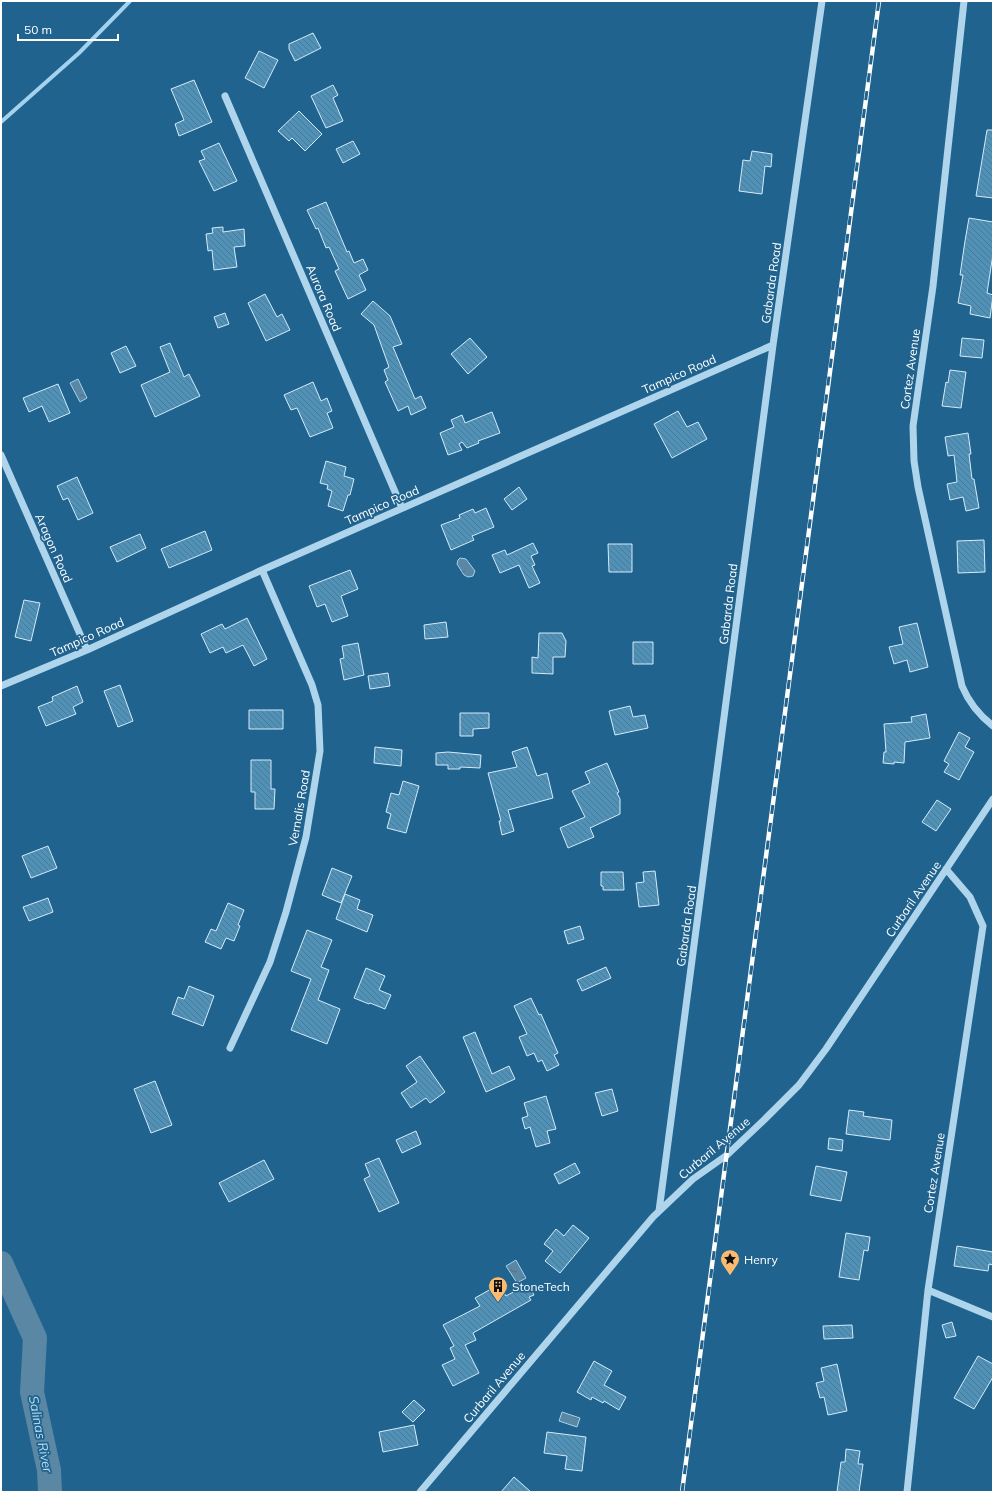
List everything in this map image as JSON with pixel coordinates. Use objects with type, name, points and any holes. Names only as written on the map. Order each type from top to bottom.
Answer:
[{"type":"street","name":"Gabarda Road","points":[[659,1211],[773,345],[822,1]]},
{"type":"street","name":"Cortez Avenue","points":[[964,1],[934,286],[913,426],[914,461],[918,487],[962,686],[968,700],[982,717],[993,726]]},
{"type":"street","name":"Aurora Road","points":[[225,96],[402,508]]},
{"type":"street","name":"Tampico Road","points":[[1,686],[87,650],[262,570],[773,345]]},
{"type":"street","name":"Aragon Road","points":[[1,455],[87,650]]},
{"type":"street","name":"Vernalis Road","points":[[230,1048],[270,962],[286,912],[306,837],[320,751],[318,705],[312,684],[262,570]]},
{"type":"street","name":"Curbaril Avenue","points":[[420,1492],[601,1277],[659,1211],[693,1179],[727,1155],[751,1134],[799,1085],[826,1048],[993,799]]},
{"type":"street","name":"Cortez Avenue","points":[[907,1492],[928,1290],[983,926],[970,897],[946,869]]},
{"type":"street","points":[[928,1290],[993,1317]]},
{"type":"water","points":[[78,379],[87,398],[80,402],[70,383]]},
{"type":"water","points":[[460,558],[466,559],[475,571],[473,576],[468,577],[464,575],[457,564]]},
{"type":"water","points":[[516,1260],[526,1278],[517,1283],[506,1266]]},
{"type":"water","points":[[562,1412],[580,1418],[577,1427],[559,1421]]},
{"type":"building","points":[[313,33],[321,48],[295,61],[289,49],[289,44]]},
{"type":"building","points":[[259,51],[278,60],[264,88],[245,78]]},
{"type":"building","points":[[194,80],[212,122],[179,136],[175,124],[184,120],[171,89]]},
{"type":"building","points":[[333,85],[338,95],[333,98],[343,121],[326,128],[311,96]]},
{"type":"building","points":[[299,111],[322,134],[305,151],[292,138],[289,141],[278,131]]},
{"type":"building","points":[[987,130],[993,130],[993,198],[976,196]]},
{"type":"building","points":[[353,141],[360,154],[343,163],[336,149]]},
{"type":"building","points":[[219,143],[237,181],[214,191],[199,161],[205,159],[201,151]]},
{"type":"building","points":[[752,151],[772,154],[771,167],[765,166],[762,194],[739,191],[743,160],[750,161]]},
{"type":"building","points":[[326,202],[347,252],[349,251],[354,263],[363,259],[368,270],[359,275],[366,290],[348,299],[335,271],[339,269],[329,247],[326,248],[318,228],[316,229],[307,210]]},
{"type":"building","points":[[969,218],[993,222],[993,254],[987,293],[993,295],[990,318],[970,314],[971,306],[958,303],[963,275],[960,275]]},
{"type":"building","points":[[223,227],[223,232],[244,229],[245,246],[234,247],[237,267],[214,270],[212,250],[208,251],[206,234],[213,233],[212,228]]},
{"type":"building","points":[[265,294],[277,317],[282,314],[290,330],[266,341],[248,303]]},
{"type":"building","points":[[373,301],[390,316],[402,344],[393,347],[415,399],[421,396],[426,408],[411,415],[408,406],[398,411],[385,382],[388,380],[384,370],[389,367],[374,325],[361,314]]},
{"type":"building","points":[[225,313],[229,324],[218,328],[214,317]]},
{"type":"building","points":[[470,338],[487,357],[468,374],[451,354]]},
{"type":"building","points":[[962,338],[984,340],[982,358],[960,356]]},
{"type":"building","points":[[170,343],[184,377],[189,374],[200,396],[155,417],[141,385],[170,372],[160,347]]},
{"type":"building","points":[[126,346],[136,366],[120,373],[111,353]]},
{"type":"building","points":[[950,370],[966,372],[961,408],[942,406],[946,382],[948,383]]},
{"type":"building","points":[[313,382],[321,401],[327,398],[332,411],[327,413],[333,428],[310,437],[297,408],[291,410],[284,395]]},
{"type":"building","points":[[58,384],[70,413],[49,422],[42,406],[29,412],[23,398]]},
{"type":"building","points":[[678,411],[687,427],[698,422],[707,439],[672,458],[654,424]]},
{"type":"building","points":[[492,412],[500,433],[478,441],[479,443],[467,448],[462,442],[459,444],[462,450],[448,455],[440,433],[454,427],[451,420],[462,415],[465,423]]},
{"type":"building","points":[[968,433],[972,479],[974,479],[979,508],[966,511],[963,497],[950,500],[947,484],[957,482],[954,455],[948,456],[945,437]]},
{"type":"building","points":[[326,461],[346,467],[344,476],[354,479],[350,495],[348,495],[343,511],[328,506],[332,491],[327,489],[328,485],[320,483]]},
{"type":"building","points":[[77,477],[93,513],[78,520],[68,498],[63,500],[57,486]]},
{"type":"building","points":[[519,487],[527,499],[512,510],[504,499]]},
{"type":"building","points":[[486,508],[494,527],[472,536],[474,540],[451,550],[441,525],[460,518],[459,515],[473,509],[475,513]]},
{"type":"building","points":[[205,531],[212,550],[169,568],[161,549]]},
{"type":"building","points":[[140,534],[146,548],[117,562],[110,547]]},
{"type":"building","points":[[984,540],[985,572],[958,573],[957,541]]},
{"type":"building","points":[[533,543],[538,553],[531,556],[535,565],[532,566],[540,583],[529,588],[519,565],[500,573],[492,555],[505,550],[507,555]]},
{"type":"building","points":[[608,544],[632,544],[632,572],[609,572]]},
{"type":"building","points":[[350,570],[358,589],[341,596],[348,616],[332,622],[325,604],[317,607],[309,586]]},
{"type":"building","points":[[24,600],[40,603],[31,641],[15,637]]},
{"type":"building","points":[[247,618],[267,659],[254,666],[243,645],[226,653],[223,647],[210,653],[201,634],[222,624],[225,629]]},
{"type":"building","points":[[446,622],[448,637],[425,639],[424,625]]},
{"type":"building","points":[[917,623],[928,667],[910,672],[907,660],[894,664],[889,647],[903,644],[899,627]]},
{"type":"building","points":[[539,633],[562,633],[566,641],[565,657],[553,657],[553,674],[532,673],[532,657],[538,658]]},
{"type":"building","points":[[633,642],[653,642],[653,664],[633,664]]},
{"type":"building","points":[[358,643],[364,675],[344,680],[340,659],[344,658],[342,646]]},
{"type":"building","points":[[388,673],[390,686],[370,689],[368,676]]},
{"type":"building","points":[[120,685],[133,721],[118,727],[104,691]]},
{"type":"building","points":[[77,686],[83,702],[73,707],[76,714],[46,726],[38,707],[53,701],[52,697]]},
{"type":"building","points":[[630,706],[633,717],[645,715],[648,728],[615,735],[609,711]]},
{"type":"building","points":[[249,710],[283,710],[283,729],[249,729]]},
{"type":"building","points":[[460,713],[489,713],[489,728],[473,729],[473,736],[460,736]]},
{"type":"building","points":[[926,714],[930,738],[905,742],[904,763],[883,763],[884,752],[886,752],[884,724],[912,722],[911,717]]},
{"type":"building","points":[[959,732],[970,738],[965,747],[974,752],[959,780],[944,772],[949,764],[944,761]]},
{"type":"building","points":[[375,747],[402,750],[401,766],[374,763]]},
{"type":"building","points":[[527,747],[537,776],[547,773],[553,798],[508,810],[514,831],[502,835],[499,821],[501,821],[488,773],[517,767],[512,752]]},
{"type":"building","points":[[448,752],[481,755],[480,768],[460,767],[460,769],[448,769],[448,765],[436,765],[436,753]]},
{"type":"building","points":[[251,760],[271,760],[271,789],[275,789],[274,809],[255,809],[255,792],[251,792]]},
{"type":"building","points":[[607,763],[619,792],[617,793],[620,799],[620,814],[590,828],[594,837],[568,848],[560,828],[585,817],[572,791],[590,783],[585,772]]},
{"type":"building","points":[[403,781],[419,786],[406,833],[387,828],[391,814],[386,812],[391,793],[399,795]]},
{"type":"building","points":[[937,800],[951,809],[936,831],[922,822]]},
{"type":"building","points":[[48,846],[57,868],[31,878],[22,856]]},
{"type":"building","points":[[332,868],[352,876],[341,903],[322,895]]},
{"type":"building","points":[[655,871],[659,905],[639,907],[636,883],[644,882],[643,872]]},
{"type":"building","points":[[601,872],[623,872],[624,890],[603,890],[603,886],[601,886]]},
{"type":"building","points":[[345,894],[360,900],[357,909],[373,915],[367,932],[336,919]]},
{"type":"building","points":[[48,898],[53,912],[29,921],[23,907]]},
{"type":"building","points":[[228,903],[244,910],[234,941],[226,938],[221,949],[205,942],[211,929],[216,931]]},
{"type":"building","points":[[580,926],[584,939],[568,944],[564,931]]},
{"type":"building","points":[[307,930],[332,940],[321,967],[329,970],[318,1000],[340,1009],[327,1044],[291,1030],[311,979],[291,971]]},
{"type":"building","points":[[606,967],[611,978],[582,991],[577,980]]},
{"type":"building","points":[[366,968],[385,976],[379,990],[391,995],[385,1009],[354,998]]},
{"type":"building","points":[[189,986],[214,996],[203,1026],[172,1014],[178,997],[184,999]]},
{"type":"building","points":[[531,998],[539,1015],[541,1014],[558,1053],[554,1055],[559,1065],[547,1071],[542,1060],[538,1062],[534,1053],[527,1056],[519,1037],[527,1034],[514,1006]]},
{"type":"building","points":[[475,1032],[492,1074],[509,1066],[515,1079],[486,1092],[463,1037]]},
{"type":"building","points":[[420,1056],[445,1092],[430,1103],[426,1098],[411,1108],[401,1093],[417,1082],[406,1066]]},
{"type":"building","points":[[155,1081],[172,1125],[151,1133],[134,1089]]},
{"type":"building","points":[[612,1089],[618,1111],[602,1116],[595,1093]]},
{"type":"building","points":[[546,1096],[556,1129],[547,1131],[550,1143],[536,1147],[530,1127],[525,1129],[522,1118],[528,1116],[524,1103]]},
{"type":"building","points":[[849,1110],[864,1112],[863,1116],[892,1120],[890,1140],[846,1134]]},
{"type":"building","points":[[416,1131],[421,1144],[402,1153],[396,1140]]},
{"type":"building","points":[[829,1138],[843,1140],[842,1151],[828,1149]]},
{"type":"building","points":[[379,1158],[399,1203],[379,1212],[364,1179],[370,1176],[365,1164]]},
{"type":"building","points":[[264,1160],[274,1179],[229,1202],[219,1183]]},
{"type":"building","points":[[575,1163],[580,1173],[559,1184],[554,1174]]},
{"type":"building","points":[[816,1166],[847,1172],[841,1201],[810,1195]]},
{"type":"building","points":[[573,1225],[589,1238],[560,1273],[545,1261],[553,1251],[544,1244],[556,1229],[564,1236]]},
{"type":"building","points":[[846,1233],[870,1237],[868,1251],[864,1250],[859,1280],[839,1277]]},
{"type":"building","points":[[957,1246],[993,1252],[993,1265],[989,1264],[988,1271],[954,1266]]},
{"type":"building","points":[[528,1284],[534,1295],[529,1297],[531,1300],[473,1333],[476,1340],[465,1345],[479,1373],[453,1386],[442,1365],[455,1359],[450,1348],[454,1346],[443,1325],[480,1306],[475,1298],[491,1289],[495,1295],[503,1291],[506,1296]]},
{"type":"building","points":[[952,1322],[956,1336],[946,1338],[942,1325]]},
{"type":"building","points":[[852,1325],[853,1338],[824,1339],[823,1326]]},
{"type":"building","points":[[978,1356],[993,1364],[993,1377],[974,1409],[954,1398]]},
{"type":"building","points":[[594,1361],[612,1371],[604,1385],[626,1397],[619,1410],[604,1401],[603,1403],[592,1397],[591,1400],[577,1392]]},
{"type":"building","points":[[837,1364],[847,1411],[828,1415],[824,1397],[820,1398],[816,1383],[824,1381],[821,1368]]},
{"type":"building","points":[[414,1400],[425,1410],[413,1422],[402,1412]]},
{"type":"building","points":[[414,1425],[418,1445],[383,1452],[379,1432]]},
{"type":"building","points":[[547,1432],[586,1437],[582,1471],[565,1469],[567,1456],[544,1453]]},
{"type":"building","points":[[846,1449],[860,1451],[858,1464],[863,1464],[859,1492],[837,1492],[841,1462],[845,1462]]},
{"type":"building","points":[[514,1477],[531,1492],[501,1492]]},
{"type":"waterway","points":[[1,122],[79,53],[130,1]]},
{"type":"waterway","name":"Salinas River","points":[[1,1263],[35,1338],[32,1392],[49,1470],[50,1492]]},
{"type":"railway","points":[[682,1492],[879,1]]},
{"type":"place","name":"Henry","points":[[730,1276]]},
{"type":"place","name":"StoneTech","points":[[498,1303]]}]
